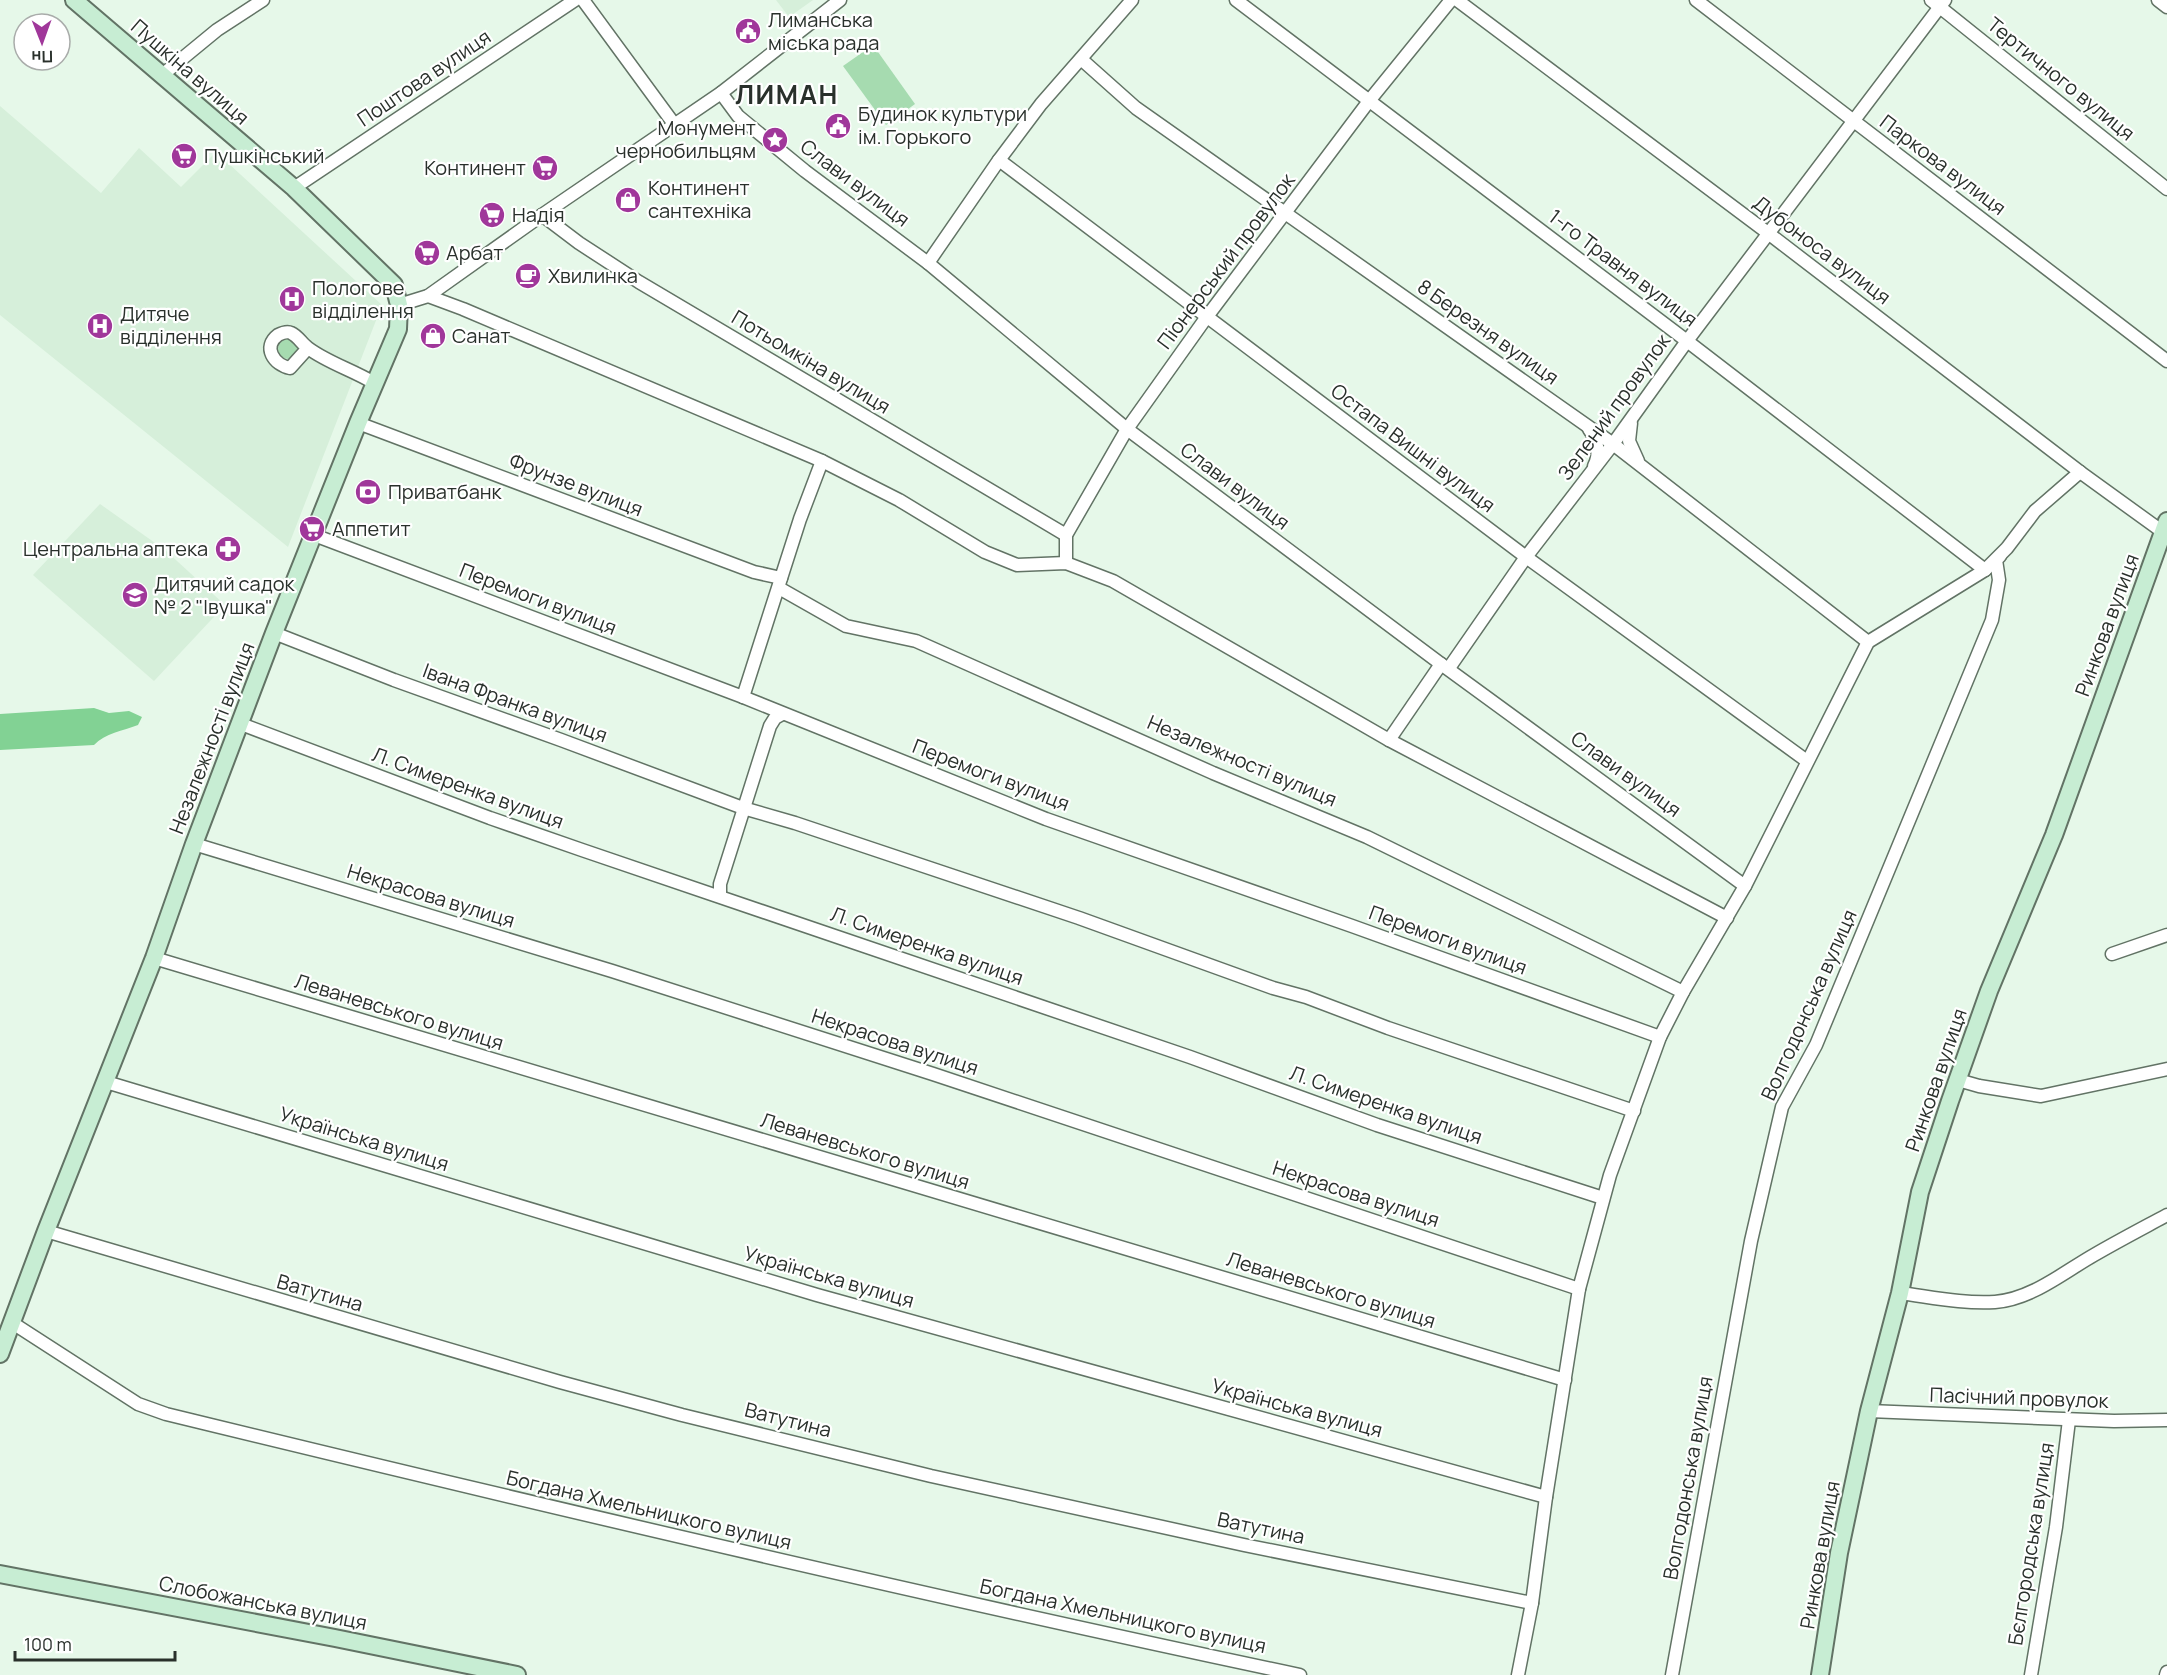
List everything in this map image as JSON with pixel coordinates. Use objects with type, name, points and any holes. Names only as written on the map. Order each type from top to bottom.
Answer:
[{"type":"main road","name":"Пушкіна вулиця","points":[[74,0],[294,188],[394,285],[399,305]]},
{"type":"main road","name":"Незалежності вулиця","points":[[0,1354],[154,958],[194,844],[274,633],[374,383],[398,329],[399,305]]},
{"type":"main road","name":"Ринкова вулиця","points":[[1820,1675],[1839,1553],[1869,1411],[1900,1293],[1920,1192],[1989,990],[2054,835],[2166,529]]},
{"type":"main road","name":"Слобожанська вулиця","points":[[0,1574],[518,1675]]},
{"type":"street","points":[[161,76],[217,30],[263,0]]},
{"type":"street","name":"Поштова вулиця","points":[[294,188],[575,0]]},
{"type":"street","points":[[583,0],[674,124]]},
{"type":"street","points":[[399,305],[428,296],[542,215],[722,93],[840,0]]},
{"type":"street","points":[[928,263],[1041,104],[1132,0]]},
{"type":"street","name":"1-го Травня вулиця","points":[[1236,0],[1985,570]]},
{"type":"street","name":"Піонерський провулок","points":[[1066,563],[1066,535],[1127,429],[1206,318],[1369,101],[1451,0]]},
{"type":"street","name":"Дубоноса вулиця","points":[[1457,0],[1768,233],[2080,472],[2166,529]]},
{"type":"street","name":"Паркова вулиця","points":[[1696,0],[2167,361]]},
{"type":"street","points":[[2158,0],[2167,7]]},
{"type":"street","name":"Зелений провулок","points":[[1389,740],[1854,121],[1938,2]]},
{"type":"street","name":"Тертичного вулиця","points":[[1938,2],[2167,189]]},
{"type":"street","name":"8 Березня вулиця","points":[[1081,59],[1136,108],[1613,444],[1868,642]]},
{"type":"street","name":"Слави вулиця","points":[[722,93],[738,116],[928,263],[1127,429],[1745,886]]},
{"type":"street","name":"Остапа Вишні вулиця","points":[[999,160],[1526,557],[1808,761]]},
{"type":"street","name":"Потьомкіна вулиця","points":[[542,215],[579,243],[639,282],[1066,535]]},
{"type":"street","points":[[428,296],[464,309],[822,461],[899,500],[985,552],[1017,565],[1066,563],[1113,581],[1389,740],[1727,918]]},
{"type":"street","points":[[308,348],[374,383]]},
{"type":"street","points":[[1632,418],[1629,441],[1642,467]]},
{"type":"street","name":"Фрунзе вулиця","points":[[358,423],[780,583]]},
{"type":"street","points":[[1587,426],[1597,447],[1597,460],[1592,471]]},
{"type":"street","points":[[743,697],[822,461]]},
{"type":"street","points":[[1518,1675],[1532,1603],[1546,1497],[1580,1289],[1603,1198],[1660,1037],[1683,992],[1745,886],[1868,642],[1985,570],[2007,548],[2035,511],[2080,472]]},
{"type":"street","name":"Перемоги вулиця","points":[[314,535],[743,697],[1046,819],[1660,1037]]},
{"type":"street","name":"Волгодонська вулиця","points":[[1672,1675],[1751,1241],[1782,1107],[1816,1046],[1992,620],[1999,580],[1996,560],[2007,548]]},
{"type":"street","name":"Незалежності вулиця","points":[[780,583],[846,626],[916,641],[1213,773],[1367,837],[1683,992]]},
{"type":"street","name":"Івана Франка вулиця","points":[[274,633],[394,680],[743,808],[1078,918],[1273,988],[1306,997],[1398,1032],[1634,1111]]},
{"type":"street","points":[[720,895],[720,884],[770,726],[776,717],[782,714]]},
{"type":"street","name":"Л. Симеренка вулиця","points":[[241,724],[490,818],[720,895],[1377,1125],[1603,1198]]},
{"type":"street","name":"Некрасова вулиця","points":[[194,844],[656,985],[945,1078],[1580,1289]]},
{"type":"street","points":[[2112,954],[2167,935]]},
{"type":"street","name":"Леваневського вулиця","points":[[154,958],[1565,1380]]},
{"type":"street","points":[[1958,1080],[2041,1096],[2167,1068]]},
{"type":"street","name":"Українська вулиця","points":[[106,1082],[817,1295],[1546,1497]]},
{"type":"street","points":[[1900,1293],[1966,1302],[1997,1302],[2019,1297],[2049,1283],[2094,1254],[2167,1215]]},
{"type":"street","name":"Ватутина","points":[[46,1232],[437,1347],[682,1415],[1000,1491],[1255,1547],[1532,1603]]},
{"type":"street","name":"Богдана Хмельницкого вулиця","points":[[11,1322],[138,1404],[166,1414],[778,1560],[1300,1675]]},
{"type":"street","name":"Пасічний провулок","points":[[1869,1411],[2069,1420],[2167,1420]]},
{"type":"street","name":"Бєлгородська вулиця","points":[[2031,1675],[2056,1527],[2069,1420]]},
{"type":"shaded area","points":[[776,0],[813,0],[789,17]]},
{"type":"shaded area","points":[[0,106],[101,193],[139,148],[181,187],[216,152],[382,305],[288,547],[0,315]]},
{"type":"shaded area","name":"Дитячий садок № 2 \"Івушка\"","points":[[100,504],[165,550],[225,605],[154,681],[33,575]]},
{"type":"green space","points":[[873,45],[915,104],[886,125],[843,66]]},
{"type":"green space","points":[[288,339],[295,342],[298,349],[295,356],[288,359],[281,356],[278,349],[281,342]]},
{"type":"green space","points":[[94,708],[109,713],[129,711],[142,717],[138,725],[109,735],[94,745],[0,750],[0,714]]},
{"type":"place","name":"Лиманська міська рада","points":[[748,31]]},
{"type":"place","name":"Будинок культури ім. Горького","points":[[838,126]]},
{"type":"place","name":"Монумент чернобильцям","points":[[775,140]]},
{"type":"place","name":"Пушкінський","points":[[184,156]]},
{"type":"place","name":"Континент","points":[[545,168]]},
{"type":"place","name":"Континент сантехніка","points":[[628,200]]},
{"type":"place","name":"Надiя","points":[[492,215]]},
{"type":"place","name":"Арбат","points":[[427,253]]},
{"type":"place","name":"Хвилинка","points":[[528,276]]},
{"type":"place","name":"Пологове відділення","points":[[292,299]]},
{"type":"place","name":"Дитяче відділення","points":[[100,326]]},
{"type":"place","name":"Санат","points":[[433,336]]},
{"type":"place","name":"Приватбанк","points":[[368,492]]},
{"type":"place","name":"Аппетит","points":[[312,529]]},
{"type":"place","name":"Центральна аптека","points":[[228,549]]},
{"type":"place","name":"Дитячий садок № 2 \"Івушка\"","points":[[135,595]]},
{"type":"district","name":"ЛИМАН","points":[[787,95]]}]
